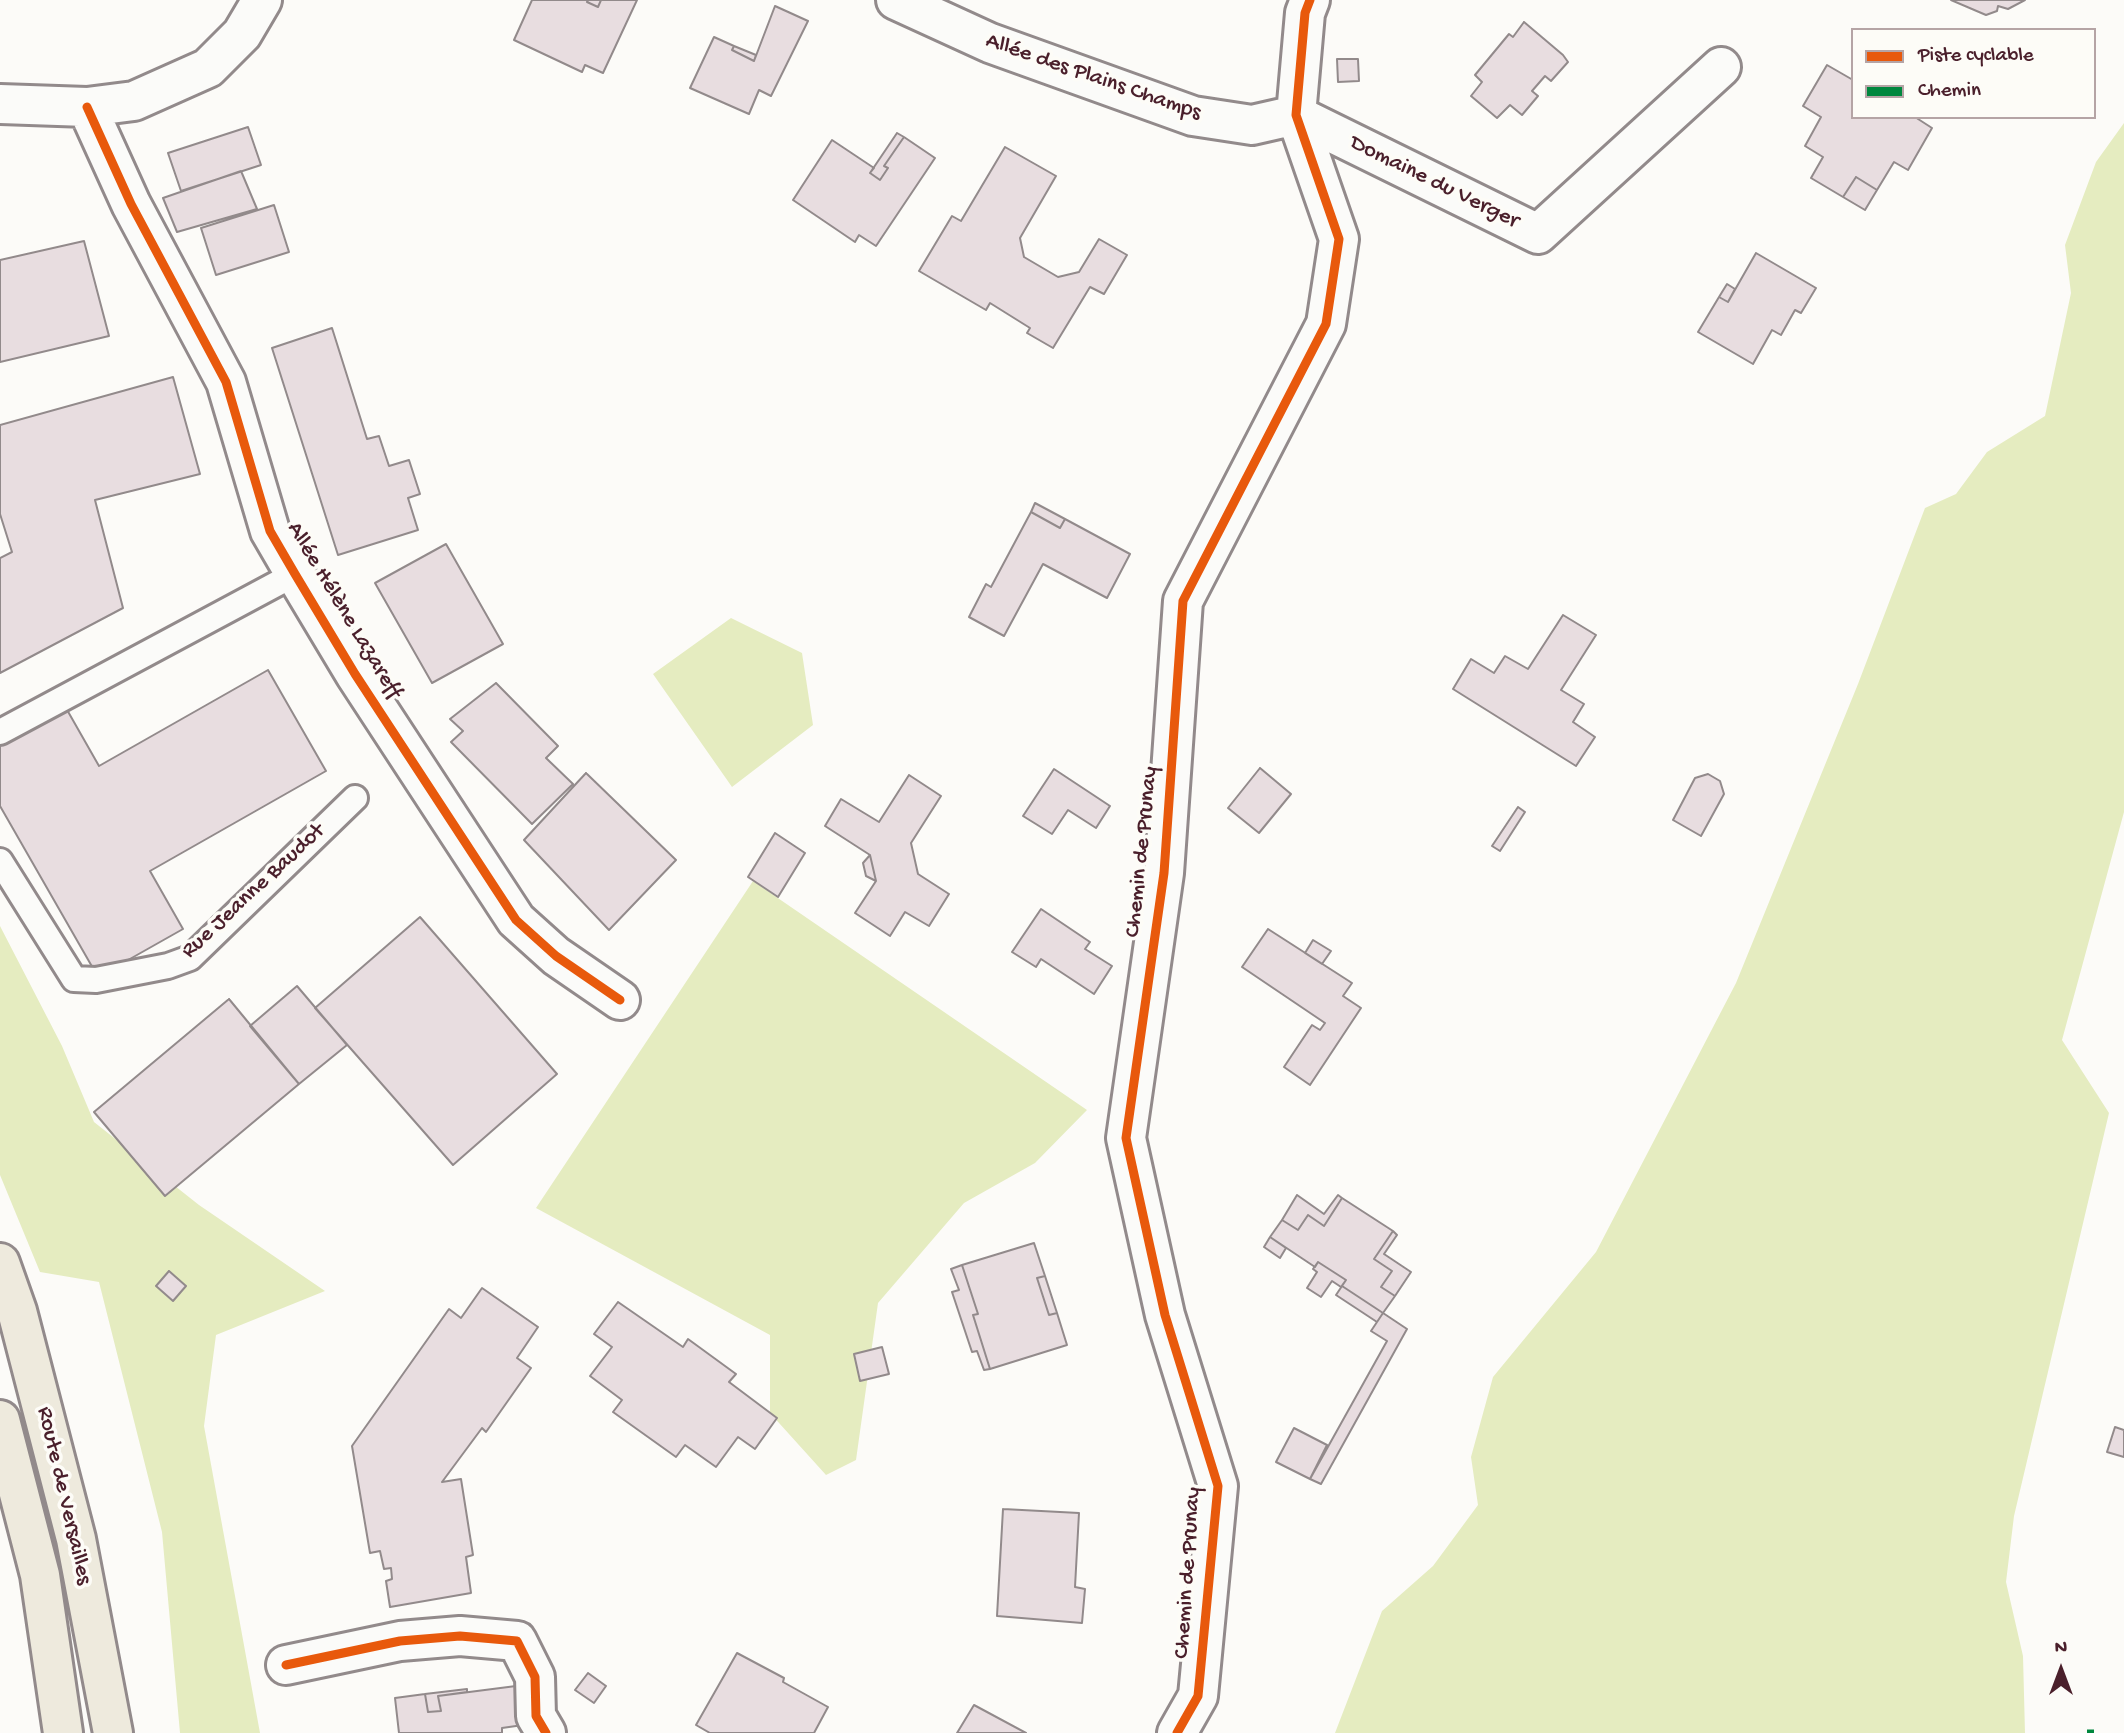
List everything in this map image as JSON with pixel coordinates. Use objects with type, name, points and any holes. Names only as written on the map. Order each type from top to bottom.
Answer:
[{"type":"main road","name":"Route de Versailles","points":[[0,1263],[17,1311],[76,1538],[113,1733]]},
{"type":"main road","name":"Route de Versailles","points":[[0,1420],[40,1575],[64,1733]]},
{"type":"street","points":[[0,104],[87,107],[134,101],[208,68],[242,34],[262,0]]},
{"type":"street","name":"Allée des Plains Champs","points":[[895,0],[990,43],[1193,116],[1252,125],[1296,115]]},
{"type":"street","name":"Chemin de Prunay","points":[[1177,1733],[1198,1696],[1218,1486],[1165,1315],[1126,1138],[1164,873],[1183,601],[1326,324],[1339,239],[1296,115],[1305,13],[1310,0]]},
{"type":"street","name":"Domaine du Verger","points":[[1296,115],[1538,234],[1721,67]]},
{"type":"street","name":"Allée Hélène Lazareff","points":[[87,107],[131,204],[226,382],[270,531],[295,574],[355,674],[516,919],[556,956],[620,1000]]},
{"type":"street","points":[[286,1665],[400,1641],[460,1636],[517,1641],[536,1677],[536,1716],[546,1733]]},
{"type":"lane","points":[[0,732],[295,574]]},
{"type":"lane","name":"Rue Jeanne Baudot","points":[[0,861],[74,979],[96,980],[168,966],[190,958],[355,798]]},
{"type":"green space","points":[[2124,123],[2124,812],[2062,1040],[2109,1113],[2014,1516],[2006,1582],[2023,1656],[2025,1733],[1335,1733],[1382,1611],[1433,1566],[1478,1505],[1471,1457],[1493,1377],[1596,1252],[1736,983],[1858,684],[1925,508],[1956,494],[1987,452],[2045,416],[2071,293],[2065,245],[2096,162]]},
{"type":"green space","points":[[731,618],[802,653],[813,725],[732,787],[653,674]]},
{"type":"green space","points":[[753,881],[1087,1110],[1035,1163],[964,1203],[878,1303],[856,1460],[826,1475],[770,1413],[770,1335],[536,1208]]},
{"type":"green space","points":[[0,926],[62,1046],[94,1122],[199,1205],[325,1291],[216,1335],[204,1426],[260,1733],[180,1733],[162,1532],[99,1282],[40,1272],[0,1175]]},
{"type":"building","points":[[532,0],[588,0],[587,2],[598,7],[601,0],[637,0],[603,73],[585,65],[582,72],[514,40]]},
{"type":"building","points":[[601,0],[598,7],[587,2]]},
{"type":"building","points":[[1951,0],[2025,0],[2008,9],[1998,6],[1997,11],[1986,15]]},
{"type":"building","points":[[775,6],[808,21],[771,96],[759,90],[749,114],[690,88],[714,37],[734,46],[732,50],[754,61]]},
{"type":"building","points":[[1524,22],[1568,62],[1551,81],[1545,76],[1532,91],[1538,96],[1522,115],[1510,105],[1497,118],[1471,96],[1482,82],[1475,75],[1509,34],[1513,37]]},
{"type":"building","points":[[734,46],[756,55],[754,61],[732,50]]},
{"type":"building","points":[[1337,59],[1358,59],[1359,81],[1338,82]]},
{"type":"building","points":[[1827,65],[1851,79],[1851,119],[1918,119],[1932,128],[1908,170],[1894,162],[1877,190],[1856,177],[1843,197],[1811,178],[1823,157],[1805,146],[1821,117],[1803,106]]},
{"type":"building","points":[[248,127],[261,165],[181,191],[168,153]]},
{"type":"building","points":[[897,133],[904,137],[884,166],[888,168],[880,180],[870,173]]},
{"type":"building","points":[[904,137],[935,158],[876,246],[859,235],[855,242],[793,200],[832,140],[874,168],[870,173],[880,180],[888,168],[884,166]]},
{"type":"building","points":[[1005,147],[1056,176],[1020,238],[1024,257],[1058,277],[1079,272],[1099,239],[1127,255],[1104,294],[1090,287],[1053,348],[1027,333],[1030,328],[990,303],[986,310],[919,271],[952,216],[961,221]]},
{"type":"building","points":[[241,171],[257,209],[177,232],[163,198]]},
{"type":"building","points":[[1856,177],[1877,190],[1865,210],[1843,197]]},
{"type":"building","points":[[274,205],[289,252],[216,275],[201,228]]},
{"type":"building","points":[[84,241],[109,336],[0,362],[0,260]]},
{"type":"building","points":[[1756,253],[1816,288],[1801,313],[1795,310],[1781,335],[1772,330],[1753,364],[1698,332],[1719,297],[1728,302]]},
{"type":"building","points":[[1727,284],[1735,289],[1728,302],[1719,297]]},
{"type":"building","points":[[332,328],[367,439],[379,436],[389,466],[409,460],[420,494],[408,498],[418,530],[338,555],[272,348]]},
{"type":"building","points":[[173,377],[200,474],[95,500],[123,608],[0,673],[0,558],[12,552],[0,514],[0,425]]},
{"type":"building","points":[[1035,503],[1065,519],[1060,528],[1031,512]]},
{"type":"building","points":[[1031,512],[1060,528],[1065,519],[1130,554],[1107,598],[1043,564],[1004,636],[969,617],[986,584],[991,587]]},
{"type":"building","points":[[446,544],[503,644],[432,683],[375,583]]},
{"type":"building","points":[[1563,615],[1596,635],[1561,690],[1584,704],[1573,722],[1595,737],[1576,766],[1453,689],[1471,659],[1494,673],[1505,656],[1528,669]]},
{"type":"building","points":[[268,670],[326,771],[150,871],[183,929],[98,977],[0,806],[0,736],[62,701],[99,766]]},
{"type":"building","points":[[496,683],[558,746],[546,758],[573,784],[532,824],[451,742],[463,731],[450,719]]},
{"type":"building","points":[[1260,768],[1291,794],[1259,833],[1228,808]]},
{"type":"building","points":[[1054,769],[1110,806],[1096,828],[1068,810],[1052,834],[1023,816]]},
{"type":"building","points":[[586,773],[676,860],[609,930],[524,840]]},
{"type":"building","points":[[1708,774],[1720,781],[1724,794],[1701,836],[1673,820],[1695,778]]},
{"type":"building","points":[[909,775],[941,796],[911,843],[918,874],[949,894],[929,926],[905,912],[890,936],[855,913],[876,881],[870,855],[825,826],[841,799],[879,822]]},
{"type":"building","points":[[1518,807],[1525,812],[1500,851],[1492,846]]},
{"type":"building","points":[[775,833],[805,853],[778,897],[748,877]]},
{"type":"building","points":[[870,855],[876,881],[866,876],[863,863]]},
{"type":"building","points":[[1041,909],[1090,942],[1085,949],[1112,966],[1094,994],[1041,959],[1036,967],[1012,952]]},
{"type":"building","points":[[420,917],[557,1074],[453,1165],[315,1008]]},
{"type":"building","points":[[1268,929],[1352,983],[1343,996],[1361,1008],[1310,1085],[1284,1067],[1312,1025],[1320,1030],[1325,1023],[1242,967]]},
{"type":"building","points":[[1313,940],[1331,951],[1322,964],[1305,953]]},
{"type":"building","points":[[297,986],[347,1045],[299,1084],[250,1026]]},
{"type":"building","points":[[229,999],[299,1084],[165,1196],[94,1112]]},
{"type":"building","points":[[1297,1195],[1324,1214],[1338,1195],[1342,1198],[1324,1226],[1308,1215],[1298,1230],[1282,1220]]},
{"type":"building","points":[[1342,1198],[1393,1231],[1374,1259],[1392,1271],[1381,1287],[1395,1296],[1383,1313],[1342,1286],[1346,1280],[1318,1262],[1315,1267],[1270,1237],[1282,1220],[1298,1230],[1308,1215],[1324,1226]]},
{"type":"building","points":[[1393,1231],[1397,1235],[1384,1254],[1411,1272],[1395,1296],[1381,1287],[1392,1271],[1374,1259]]},
{"type":"building","points":[[1270,1237],[1286,1248],[1280,1258],[1264,1247]]},
{"type":"building","points":[[1034,1243],[1045,1276],[1037,1278],[1049,1315],[1057,1313],[1067,1345],[990,1369],[973,1315],[978,1314],[962,1265]]},
{"type":"building","points":[[1318,1262],[1346,1280],[1341,1287],[1332,1281],[1321,1297],[1307,1288],[1317,1272],[1313,1269]]},
{"type":"building","points":[[962,1265],[978,1314],[973,1315],[990,1369],[984,1370],[977,1351],[972,1352],[952,1292],[959,1290],[951,1269]]},
{"type":"building","points":[[169,1271],[186,1286],[173,1301],[156,1286]]},
{"type":"building","points":[[1045,1276],[1057,1313],[1049,1315],[1037,1278]]},
{"type":"building","points":[[1342,1286],[1383,1313],[1377,1322],[1336,1295]]},
{"type":"building","points":[[482,1288],[538,1327],[517,1358],[531,1368],[486,1432],[482,1428],[442,1482],[461,1479],[473,1555],[466,1557],[471,1593],[390,1607],[386,1581],[392,1579],[391,1568],[384,1569],[380,1551],[370,1553],[352,1446],[449,1309],[461,1318]]},
{"type":"building","points":[[618,1302],[683,1347],[688,1339],[736,1374],[729,1382],[777,1418],[755,1449],[738,1437],[716,1467],[685,1445],[676,1457],[613,1412],[622,1400],[590,1376],[612,1347],[594,1334]]},
{"type":"building","points":[[1383,1313],[1407,1329],[1321,1484],[1310,1479],[1387,1341],[1371,1331]]},
{"type":"building","points":[[882,1347],[889,1374],[860,1381],[854,1354]]},
{"type":"building","points":[[2115,1427],[2124,1430],[2124,1457],[2107,1452]]},
{"type":"building","points":[[1294,1428],[1327,1445],[1310,1479],[1276,1462]]},
{"type":"building","points":[[1003,1509],[1079,1513],[1075,1587],[1085,1589],[1082,1623],[997,1616]]},
{"type":"building","points":[[737,1653],[784,1678],[783,1682],[828,1707],[814,1733],[710,1733],[696,1725]]},
{"type":"building","points":[[588,1673],[606,1686],[594,1703],[575,1690]]},
{"type":"building","points":[[516,1686],[523,1725],[502,1728],[502,1733],[399,1733],[395,1698],[425,1694],[428,1712],[441,1711],[438,1696]]},
{"type":"building","points":[[467,1689],[467,1692],[438,1696],[441,1711],[428,1712],[425,1694]]},
{"type":"building","points":[[974,1705],[1026,1733],[957,1733]]},
{"type":"marked path","points":[[2087,1733],[2094,1733]]},
{"type":"cycle path","points":[[1177,1733],[1198,1696],[1218,1486],[1165,1315],[1126,1138],[1164,873],[1183,601],[1326,324],[1339,239],[1296,115],[1305,13],[1310,0]]},
{"type":"cycle path","points":[[87,107],[131,204],[226,382],[270,531],[295,574],[355,674],[516,920],[556,956],[620,1000]]},
{"type":"cycle path","points":[[286,1665],[400,1641],[460,1636],[517,1641],[535,1677],[536,1716],[546,1733]]}]
